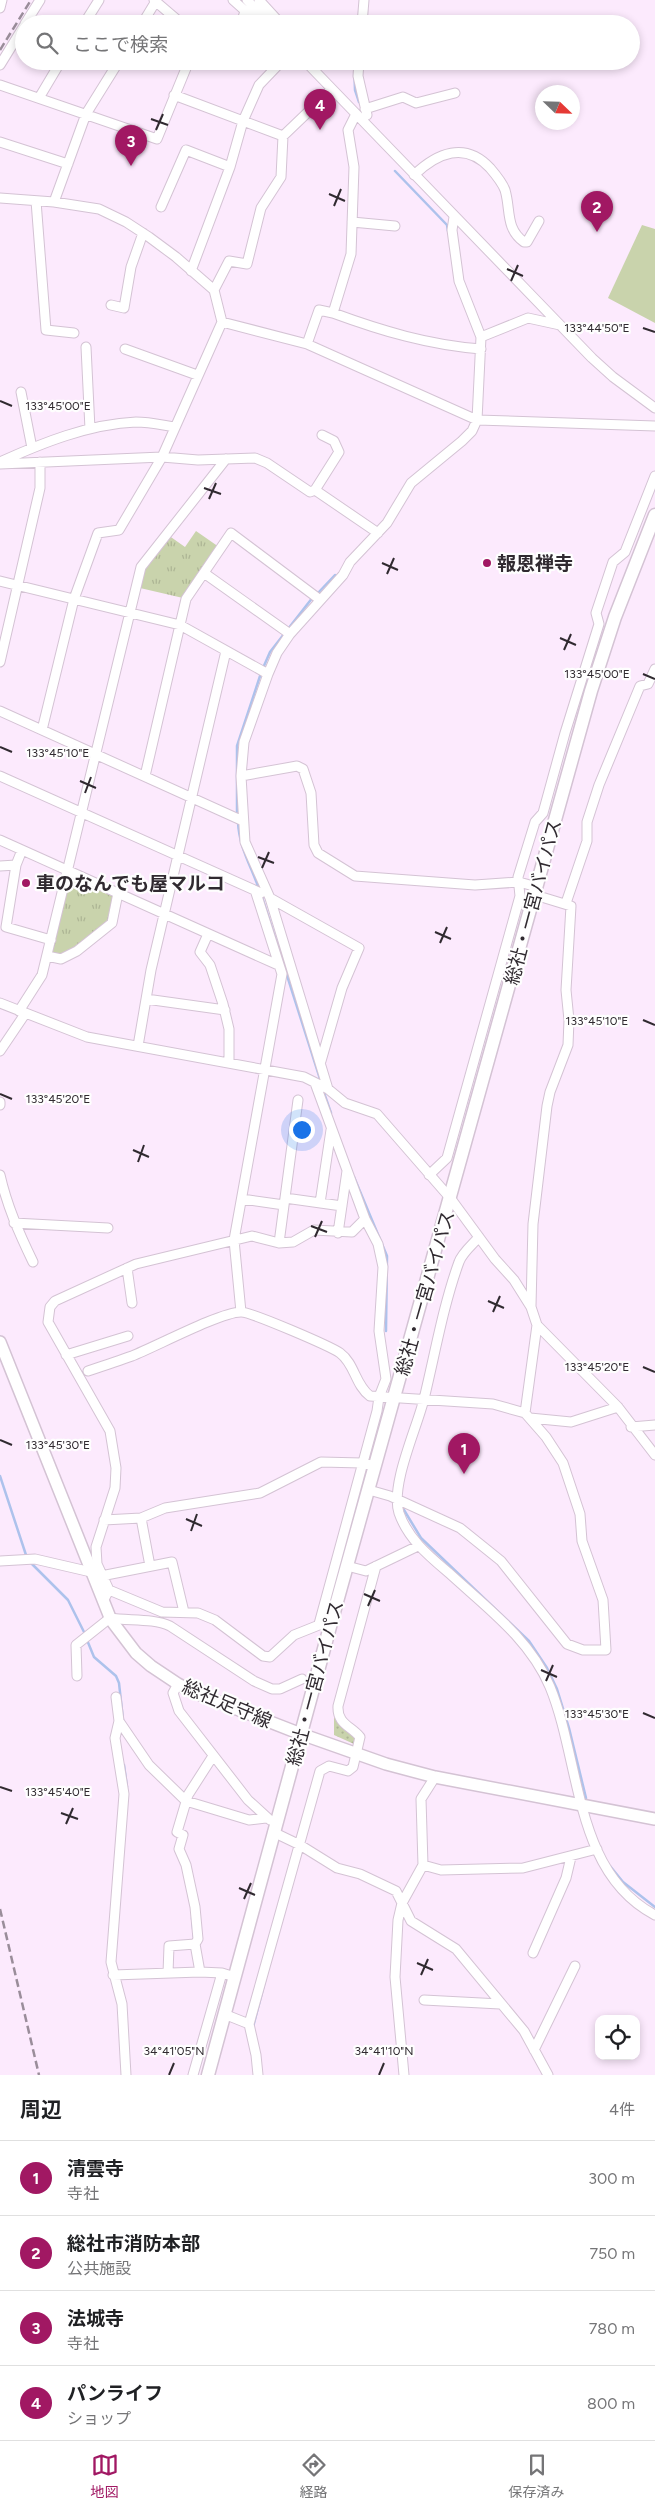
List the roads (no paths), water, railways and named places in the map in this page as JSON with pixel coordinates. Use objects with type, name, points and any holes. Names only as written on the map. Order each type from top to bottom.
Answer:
[{"type":"highway","name":"総社・一宮バイパス","points":[[208,2075],[235,1977],[272,1824],[301,1734],[325,1623],[347,1566],[369,1490],[591,691],[614,617],[655,515]]},
{"type":"main road","name":"総社足守線","points":[[0,1342],[96,1575],[110,1618],[136,1653],[151,1666],[193,1692],[356,1754],[435,1777],[655,1819]]},
{"type":"street","points":[[0,8],[2,0]]},
{"type":"street","points":[[31,15],[40,0]]},
{"type":"street","points":[[89,15],[98,0]]},
{"type":"street","points":[[233,0],[250,15]]},
{"type":"street","points":[[247,0],[261,15]]},
{"type":"street","points":[[259,0],[273,15]]},
{"type":"street","points":[[363,15],[364,0]]},
{"type":"street","points":[[147,15],[155,1],[171,15]]},
{"type":"street","points":[[244,15],[245,11]]},
{"type":"street","points":[[0,65],[15,41]]},
{"type":"street","points":[[39,98],[56,70]]},
{"type":"street","points":[[54,202],[86,114],[113,70]]},
{"type":"street","points":[[0,85],[157,139],[185,70]]},
{"type":"street","points":[[191,271],[230,168],[244,121],[259,85],[273,70]]},
{"type":"street","points":[[314,70],[560,325],[613,377],[655,408]]},
{"type":"street","points":[[358,70],[369,128]]},
{"type":"street","points":[[214,290],[229,261],[247,264],[261,208],[280,177],[283,136],[332,89]]},
{"type":"street","points":[[366,110],[403,97],[416,104],[455,92]]},
{"type":"street","points":[[174,95],[283,136]]},
{"type":"street","points":[[333,313],[351,254],[354,167],[348,130],[356,114]]},
{"type":"street","points":[[0,142],[68,164]]},
{"type":"street","points":[[161,207],[186,150],[230,168]]},
{"type":"street","points":[[414,176],[426,164],[439,156],[458,153],[471,155],[482,160],[501,181],[505,191],[510,224],[518,238],[526,242],[539,221]]},
{"type":"street","points":[[0,198],[54,202],[99,209],[126,222],[176,257],[214,290],[222,322],[174,427],[162,458],[119,530],[98,533],[74,599],[42,730]]},
{"type":"street","points":[[36,201],[46,330],[74,333]]},
{"type":"street","points":[[365,1219],[352,1232],[338,1233],[314,1230],[293,1242],[279,1242],[252,1236],[127,1268],[55,1301],[50,1307],[48,1322],[110,1431],[116,1468],[115,1488],[96,1547],[96,1575],[108,1590],[162,1612],[198,1613],[215,1620],[263,1656],[270,1657],[294,1635],[325,1623],[362,1463],[377,1411],[378,1397],[386,1379],[379,1331],[383,1267],[378,1244],[365,1219],[331,1130],[322,1086],[321,1062],[245,842],[239,819],[244,742],[263,672],[278,653],[287,632],[316,596],[343,575],[350,562],[391,517],[411,483],[462,442],[472,431],[477,420],[481,337],[459,281],[452,230],[454,217]]},
{"type":"street","points":[[352,222],[395,226]]},
{"type":"street","points":[[111,305],[124,308],[131,267],[143,233]]},
{"type":"street","points":[[307,344],[319,310],[407,338],[444,346],[479,349]]},
{"type":"street","points":[[481,337],[528,318],[560,325]]},
{"type":"street","points":[[222,322],[307,344],[477,420],[655,426]]},
{"type":"street","points":[[86,347],[90,430]]},
{"type":"street","points":[[124,349],[197,375]]},
{"type":"street","points":[[21,392],[32,448]]},
{"type":"street","points":[[0,463],[32,448],[90,430],[136,422],[174,427]]},
{"type":"street","points":[[0,463],[162,458],[255,458],[267,463],[310,492],[315,490],[339,452],[334,441],[322,435]]},
{"type":"street","points":[[0,1051],[42,975],[69,871],[141,567],[226,459]]},
{"type":"street","points":[[0,662],[40,488],[40,462]]},
{"type":"street","points":[[429,1175],[447,1158],[520,896],[518,877],[535,822],[543,813],[600,624],[596,613],[613,562],[625,552],[652,490],[655,476]]},
{"type":"street","points":[[315,490],[378,532]]},
{"type":"street","points":[[145,776],[186,599],[231,533],[316,596]]},
{"type":"street","points":[[204,573],[287,632]]},
{"type":"street","points":[[0,581],[180,624],[263,672]]},
{"type":"street","points":[[138,1046],[146,998],[226,651]]},
{"type":"street","points":[[566,903],[587,842],[587,822],[599,785],[640,686],[648,684],[655,669]]},
{"type":"street","points":[[0,710],[239,819]]},
{"type":"street","points":[[241,776],[297,766],[303,769],[311,793],[314,845],[318,853],[355,876],[475,885],[519,882],[571,906],[566,990],[569,1020],[568,1046],[550,1092],[547,1106],[533,1224],[531,1307]]},
{"type":"street","points":[[0,776],[263,894],[359,948],[342,988],[321,1062]]},
{"type":"street","points":[[0,840],[278,965]]},
{"type":"street","points":[[22,850],[16,865],[6,927],[51,940]]},
{"type":"street","points":[[0,866],[16,865]]},
{"type":"street","points":[[47,956],[61,959],[77,951],[112,923],[118,893]]},
{"type":"street","points":[[241,1312],[234,1240],[282,974],[278,965],[263,894]]},
{"type":"street","points":[[208,934],[200,952],[210,966],[225,1010],[229,1028],[229,1063]]},
{"type":"street","points":[[146,998],[225,1010]]},
{"type":"street","points":[[0,1003],[88,1037],[304,1077],[322,1086],[350,1106],[377,1114],[451,1199],[478,1238],[514,1280],[531,1307],[537,1326],[527,1415],[546,1437],[563,1463],[580,1514],[582,1541],[603,1600],[606,1650],[583,1650],[567,1644],[501,1560],[460,1528],[398,1500],[369,1490]]},
{"type":"street","points":[[279,1242],[298,1100]]},
{"type":"street","points":[[320,1204],[331,1130]]},
{"type":"street","points":[[338,1233],[347,1171]]},
{"type":"street","points":[[0,1174],[3,1202],[33,1262]]},
{"type":"street","points":[[242,1199],[342,1206]]},
{"type":"street","points":[[14,1223],[108,1228]]},
{"type":"street","points":[[478,1238],[460,1260],[428,1376],[424,1399],[398,1486],[399,1513],[418,1546],[515,1634],[536,1663],[550,1686],[583,1806],[608,1873],[624,1894],[639,1907],[655,1916]]},
{"type":"street","points":[[127,1268],[132,1303]]},
{"type":"street","points":[[88,1371],[132,1356],[223,1317],[241,1312],[263,1318],[340,1353],[355,1373],[363,1391],[370,1396],[492,1404],[527,1415],[571,1422],[618,1407]]},
{"type":"street","points":[[537,1326],[618,1407],[655,1456]]},
{"type":"street","points":[[66,1355],[128,1336]]},
{"type":"street","points":[[631,1426],[655,1424]]},
{"type":"street","points":[[104,1520],[141,1518],[164,1508],[260,1493],[321,1462],[362,1463],[375,1466]]},
{"type":"street","points":[[141,1518],[150,1566]]},
{"type":"street","points":[[347,1566],[366,1571],[418,1546]]},
{"type":"street","points":[[0,1560],[35,1559],[96,1575],[172,1562],[184,1612]]},
{"type":"street","points":[[258,2075],[256,2055],[249,2024],[320,1771],[329,1766],[350,1771],[360,1737],[344,1725],[338,1712],[376,1566]]},
{"type":"street","points":[[103,1600],[108,1590]]},
{"type":"street","points":[[77,1676],[76,1645],[110,1618],[163,1622],[254,1681],[272,1689],[280,1689],[302,1679]]},
{"type":"street","points":[[178,1684],[173,1693],[175,1703],[213,1756],[248,1800],[272,1824],[336,1868],[360,1874],[396,1891],[411,1921],[456,1950],[524,2032],[548,2075]]},
{"type":"street","points":[[116,1697],[119,1721],[115,1738],[124,1794],[111,1962],[116,1975],[122,2004],[126,2075]]},
{"type":"street","points":[[119,1721],[149,1765],[188,1800],[249,1820],[272,1824]]},
{"type":"street","points":[[200,1972],[195,1943],[195,1907],[186,1865],[179,1849],[183,1835],[180,1834],[188,1800],[213,1756]]},
{"type":"street","points":[[404,2075],[394,1977],[398,1920],[402,1903],[423,1865],[421,1799],[435,1777]]},
{"type":"street","points":[[423,1865],[441,1870],[523,1868],[598,1849]]},
{"type":"street","points":[[533,1953],[566,1878],[571,1857]]},
{"type":"street","points":[[168,1974],[169,1946],[195,1943]]},
{"type":"street","points":[[534,2050],[575,1966]]},
{"type":"street","points":[[116,1975],[200,1972],[222,1973],[235,1977]]},
{"type":"street","points":[[193,2075],[222,1973]]},
{"type":"street","points":[[424,2000],[500,2004]]},
{"type":"street","points":[[224,2014],[249,2024]]},
{"type":"waterway","points":[[354,70],[355,90],[359,102]]},
{"type":"waterway","points":[[395,171],[447,225],[448,231]]},
{"type":"waterway","points":[[317,594],[335,575]]},
{"type":"waterway","points":[[263,668],[270,652],[313,597]]},
{"type":"waterway","points":[[237,816],[237,746],[261,673]]},
{"type":"waterway","points":[[238,822],[243,848],[259,889]]},
{"type":"waterway","points":[[261,894],[321,1082]]},
{"type":"waterway","points":[[323,1090],[331,1113]]},
{"type":"waterway","points":[[354,1177],[387,1256],[386,1331]]},
{"type":"waterway","points":[[0,1476],[27,1558]]},
{"type":"waterway","points":[[404,1510],[421,1538],[529,1641],[547,1668],[557,1689],[569,1728],[586,1798]]},
{"type":"waterway","points":[[30,1562],[68,1600],[85,1634]]},
{"type":"waterway","points":[[87,1640],[94,1657],[116,1676],[119,1683],[123,1720]]},
{"type":"waterway","points":[[124,1765],[127,1787]]},
{"type":"waterway","points":[[610,1866],[623,1882],[655,1907]]},
{"type":"waterway","points":[[192,1918],[194,1937]]},
{"type":"waterway","points":[[253,2027],[265,1981]]},
{"type":"railway","points":[[22,15],[31,0]]},
{"type":"railway","points":[[0,50],[15,26]]},
{"type":"railway","points":[[0,1909],[39,2075]]},
{"type":"place","name":"パンライフ","points":[[320,130]]},
{"type":"place","name":"法城寺","points":[[131,166]]},
{"type":"place","name":"総社市消防本部","points":[[597,232]]},
{"type":"place","name":"報恩禅寺","points":[[487,563]]},
{"type":"place","name":"車のなんでも屋マルコ","points":[[26,883]]},
{"type":"place","name":"清雲寺","points":[[464,1474]]}]
